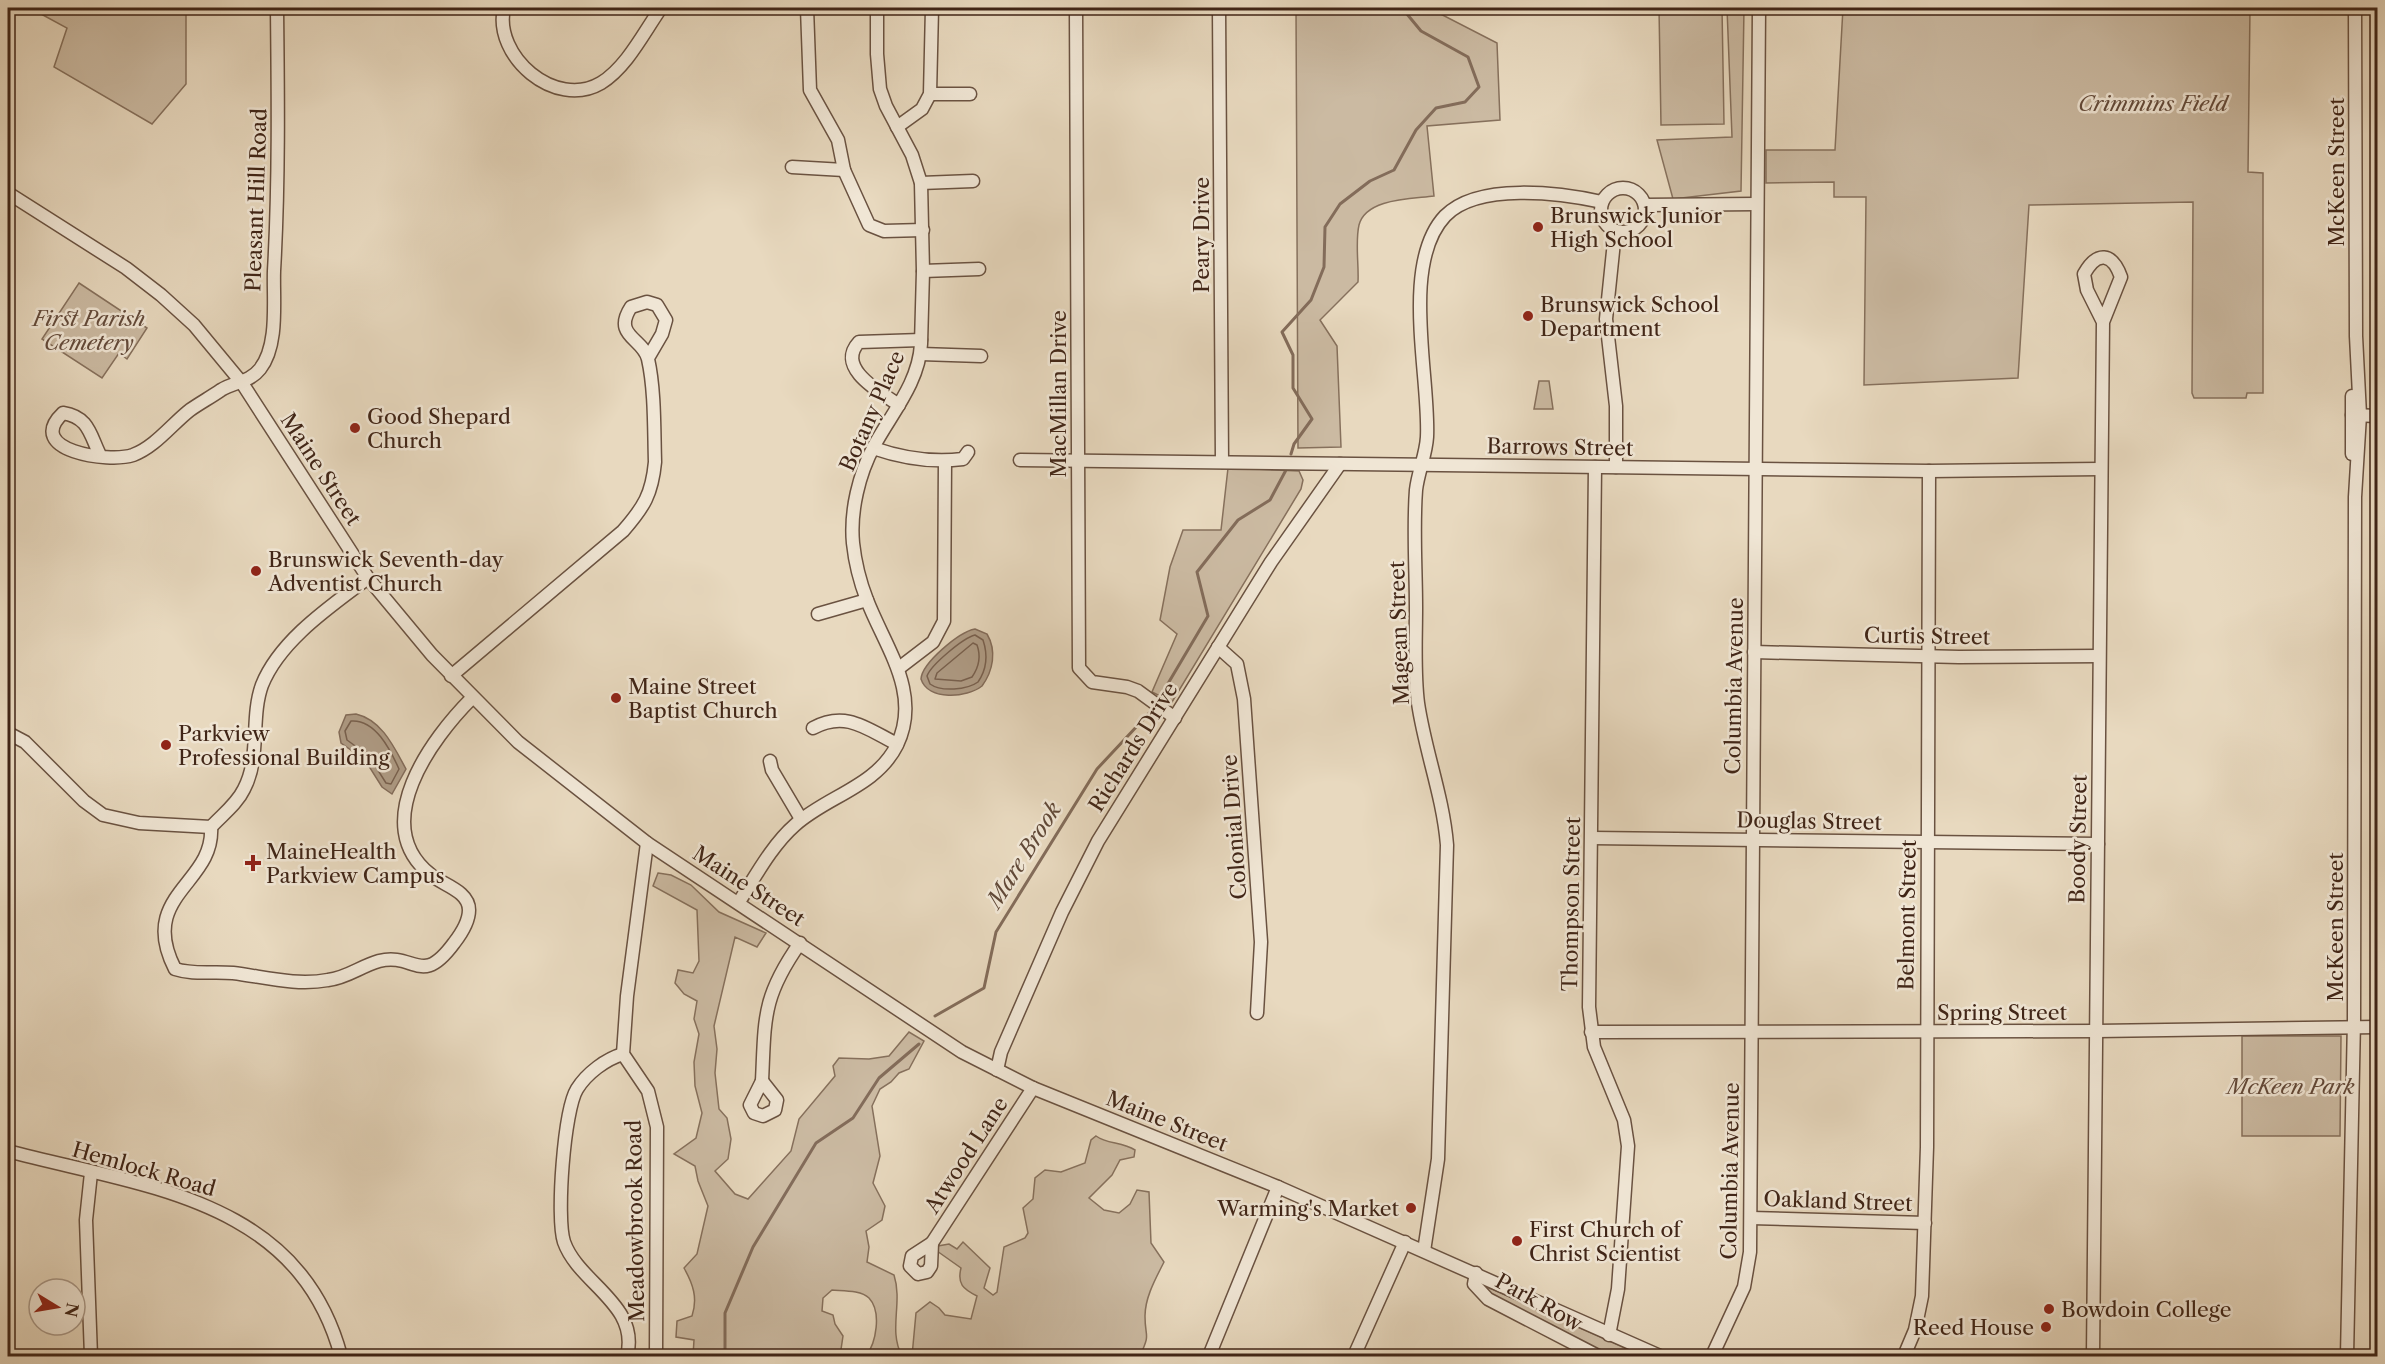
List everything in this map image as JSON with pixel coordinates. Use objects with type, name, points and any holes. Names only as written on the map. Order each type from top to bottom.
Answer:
[{"type":"street","name":"Pleasant Hill Road","points":[[100,455],[124,457],[136,454],[190,411],[227,386],[242,382],[260,369],[266,358],[271,333],[278,194],[277,8]]},
{"type":"street","points":[[504,8],[502,24],[506,41],[522,65],[548,84],[581,90],[601,83],[615,71],[661,8]]},
{"type":"street","points":[[807,8],[810,90],[838,140],[844,170],[869,225],[884,231],[923,230]]},
{"type":"street","name":"Botany Place","points":[[739,902],[784,836],[801,819],[877,772],[897,744],[905,714],[904,690],[898,668],[867,600],[856,565],[853,520],[862,475],[873,448],[899,405],[921,354],[923,230],[921,183],[912,155],[880,89],[877,8]]},
{"type":"street","points":[[897,126],[922,109],[930,94],[932,8]]},
{"type":"street","name":"MacMillan Drive","points":[[1076,8],[1079,668],[1092,682],[1127,687],[1138,691],[1175,718]]},
{"type":"street","name":"Peary Drive","points":[[1220,8],[1222,462]]},
{"type":"street","name":"Columbia Avenue","points":[[1712,1356],[1744,1287],[1750,1252],[1759,8]]},
{"type":"street","name":"McKeen Street","points":[[2347,1356],[2354,1029],[2355,8]]},
{"type":"street","points":[[930,94],[970,94]]},
{"type":"street","points":[[792,167],[844,170]]},
{"type":"street","points":[[921,183],[973,180]]},
{"type":"street","points":[[1624,188],[1636,192],[1645,205],[1645,215],[1637,228],[1625,233],[1615,232],[1602,219],[1602,202],[1609,193],[1624,188]]},
{"type":"street","name":"Maine Street","points":[[8,193],[90,243],[161,295],[194,325],[242,382],[368,578],[451,676],[552,770],[647,843],[962,1052],[997,1070],[1033,1088],[1278,1187],[1660,1356]]},
{"type":"street","name":"Magean Street","points":[[1424,1251],[1438,1159],[1447,844],[1442,809],[1425,737],[1417,684],[1415,500],[1427,434],[1421,322],[1422,279],[1428,245],[1440,222],[1462,203],[1482,196],[1550,194],[1602,202]]},
{"type":"street","points":[[1645,205],[1756,204]]},
{"type":"street","points":[[1615,232],[1606,320],[1616,406],[1616,467]]},
{"type":"street","name":"Boody Street","points":[[2092,1356],[2103,322],[2121,277],[2117,265],[2111,259],[2102,257],[2090,262],[2084,274],[2088,290],[2103,322]]},
{"type":"street","points":[[923,270],[979,269]]},
{"type":"street","points":[[899,405],[860,375],[852,366],[851,356],[859,342],[921,340]]},
{"type":"street","points":[[921,354],[981,356]]},
{"type":"street","points":[[451,676],[623,531],[645,504],[652,488],[655,462],[648,358]]},
{"type":"street","points":[[2355,415],[2378,416]]},
{"type":"street","points":[[873,448],[910,458],[945,461],[963,459],[968,452]]},
{"type":"street","name":"Barrows Street","points":[[1020,460],[1754,467],[1929,471],[2100,469]]},
{"type":"street","points":[[898,668],[933,642],[944,621],[945,461]]},
{"type":"street","name":"Richards Drive","points":[[997,1070],[1001,1052],[1084,864],[1218,647],[1300,519],[1340,464]]},
{"type":"street","name":"Thompson Street","points":[[1595,467],[1591,1032],[1599,1059],[1624,1120],[1628,1146],[1618,1289],[1609,1335]]},
{"type":"street","name":"Belmont Street","points":[[1904,1356],[1914,1330],[1922,1296],[1929,471]]},
{"type":"street","points":[[368,578],[311,625],[273,664],[261,687],[249,779],[240,796],[211,827],[212,839],[207,856],[175,897],[167,914],[165,941],[175,969],[188,973],[235,973],[282,981],[318,982],[351,974],[380,961],[392,960],[426,967],[437,963],[460,934],[468,917],[469,908],[465,898],[429,873],[416,857],[408,841],[405,806],[409,790],[424,758],[444,729],[472,698]]},
{"type":"street","points":[[818,614],[867,600]]},
{"type":"street","name":"Colonial Drive","points":[[1218,647],[1237,664],[1244,699],[1261,942],[1257,1013]]},
{"type":"street","name":"Curtis Street","points":[[1754,652],[1928,656],[2099,656]]},
{"type":"street","points":[[813,728],[829,720],[847,721],[897,744]]},
{"type":"street","points":[[8,733],[25,742],[84,801],[103,815],[139,824],[211,827]]},
{"type":"street","points":[[770,761],[772,770],[801,819]]},
{"type":"street","name":"Douglas Street","points":[[1592,838],[2098,844]]},
{"type":"street","points":[[627,1356],[629,1340],[625,1322],[616,1305],[573,1258],[564,1242],[561,1225],[566,1143],[573,1096],[589,1075],[612,1057],[623,1054],[627,996],[647,843]]},
{"type":"street","points":[[762,1081],[767,1005],[776,980],[800,944]]},
{"type":"street","name":"Spring Street","points":[[1591,1032],[2097,1031],[2378,1027]]},
{"type":"street","name":"Meadowbrook Road","points":[[623,1054],[648,1091],[657,1127],[656,1356]]},
{"type":"street","name":"Atwood Lane","points":[[932,1243],[1033,1088]]},
{"type":"street","name":"Hemlock Road","points":[[8,1151],[204,1204],[225,1213],[261,1236],[293,1265],[306,1281],[326,1315],[341,1356]]},
{"type":"street","points":[[91,1173],[86,1220],[91,1356]]},
{"type":"street","points":[[1209,1356],[1278,1187]]},
{"type":"street","name":"Oakland Street","points":[[1751,1218],[1924,1223]]},
{"type":"street","points":[[1354,1356],[1405,1242]]},
{"type":"street","name":"Park Row","points":[[1476,1273],[1474,1284],[1488,1299],[1598,1356]]},
{"type":"green space","points":[[30,8],[186,8],[186,84],[152,124],[54,67],[67,28]]},
{"type":"green space","points":[[1296,8],[1429,8],[1497,43],[1500,120],[1427,126],[1434,196],[1391,201],[1363,216],[1358,232],[1358,282],[1320,320],[1337,346],[1341,447],[1298,448]]},
{"type":"green space","points":[[1659,8],[1722,8],[1724,124],[1661,125]]},
{"type":"green space","points":[[1727,8],[1744,8],[1741,191],[1673,199],[1657,140],[1732,137]]},
{"type":"green space","name":"Crimmins Field","points":[[1843,8],[2250,8],[2248,172],[2263,173],[2263,393],[2247,393],[2246,398],[2194,398],[2192,393],[2193,202],[2029,205],[2018,378],[1864,385],[1866,197],[1834,197],[1834,182],[1766,183],[1766,150],[1835,150]]},
{"type":"green space","name":"First Parish Cemetery","points":[[79,283],[147,328],[127,359],[119,353],[102,378],[42,339]]},
{"type":"green space","points":[[1539,381],[1549,381],[1553,409],[1534,409]]},
{"type":"green space","points":[[1228,468],[1299,471],[1303,480],[1301,489],[1172,702],[1152,692],[1177,634],[1160,620],[1170,567],[1183,530],[1221,530]]},
{"type":"green space","points":[[658,873],[671,875],[691,885],[719,912],[766,933],[757,947],[735,937],[714,1026],[717,1049],[715,1073],[719,1109],[727,1118],[731,1139],[728,1159],[715,1171],[735,1194],[748,1199],[791,1151],[799,1119],[835,1076],[833,1066],[839,1058],[869,1059],[889,1056],[909,1032],[924,1041],[909,1069],[899,1073],[880,1089],[872,1106],[880,1156],[873,1183],[885,1206],[882,1220],[866,1231],[869,1247],[867,1262],[894,1275],[897,1296],[896,1336],[902,1356],[866,1356],[875,1336],[876,1319],[873,1304],[866,1295],[846,1291],[832,1290],[823,1298],[822,1311],[833,1315],[835,1324],[843,1336],[840,1356],[693,1356],[694,1340],[676,1337],[677,1321],[692,1316],[694,1309],[694,1291],[684,1268],[697,1254],[708,1206],[695,1166],[674,1154],[696,1138],[702,1113],[695,1086],[694,1062],[699,1034],[694,1019],[697,1001],[684,994],[675,983],[678,970],[693,973],[699,961],[697,910],[653,886]]},
{"type":"green space","name":"McKeen Park","points":[[2242,1036],[2341,1036],[2340,1136],[2242,1136]]},
{"type":"green space","points":[[1096,1136],[1135,1150],[1134,1157],[1120,1160],[1112,1175],[1089,1198],[1104,1210],[1119,1213],[1130,1204],[1137,1190],[1149,1192],[1151,1243],[1164,1262],[1147,1302],[1146,1339],[1140,1356],[912,1356],[916,1313],[930,1302],[945,1315],[971,1319],[977,1296],[962,1285],[961,1268],[937,1251],[938,1246],[949,1244],[957,1249],[963,1242],[990,1268],[984,1288],[993,1295],[997,1292],[1004,1247],[1025,1238],[1028,1233],[1023,1208],[1033,1199],[1035,1178],[1045,1170],[1061,1172],[1085,1163],[1091,1140]]},
{"type":"green space","points":[[1485,1287],[1643,1356],[1609,1356],[1486,1291]]},
{"type":"water","points":[[975,629],[987,634],[993,654],[989,674],[982,686],[958,695],[931,691],[921,679],[923,672],[942,649],[968,631]]},
{"type":"water","points":[[356,714],[365,717],[380,728],[406,769],[392,794],[382,787],[365,760],[341,743],[339,732],[346,715]]},
{"type":"waterway","name":"Mare Brook","points":[[1291,454],[1294,444],[1312,419],[1293,388],[1293,355],[1282,332],[1311,300],[1324,267],[1325,227],[1340,204],[1370,181],[1394,170],[1416,130],[1436,108],[1465,102],[1479,87],[1468,57],[1421,31],[1402,8]]},
{"type":"waterway","name":"Mare Brook","points":[[1160,697],[1208,616],[1197,572],[1238,520],[1270,500],[1286,470]]},
{"type":"waterway","name":"Mare Brook","points":[[935,1016],[984,988],[996,932],[1097,769],[1153,709]]},
{"type":"waterway","name":"Mare Brook","points":[[725,1356],[725,1313],[753,1247],[816,1143],[853,1118],[879,1078],[919,1044]]},
{"type":"place","name":"Brunswick Junior High School","points":[[1538,227]]},
{"type":"place","name":"Brunswick School Department","points":[[1528,316]]},
{"type":"place","name":"Good Shepard Church","points":[[355,428]]},
{"type":"place","name":"Brunswick Seventh-day Adventist Church","points":[[256,571]]},
{"type":"place","name":"Maine Street Baptist Church","points":[[616,698]]},
{"type":"place","name":"Parkview Professional Building","points":[[166,745]]},
{"type":"place","name":"MaineHealth Parkview Campus","points":[[253,863]]},
{"type":"place","name":"Warming's Market","points":[[1411,1208]]},
{"type":"place","name":"First Church of Christ Scientist","points":[[1517,1241]]},
{"type":"place","name":"Bowdoin College","points":[[2049,1309]]},
{"type":"place","name":"Reed House","points":[[2046,1327]]}]
